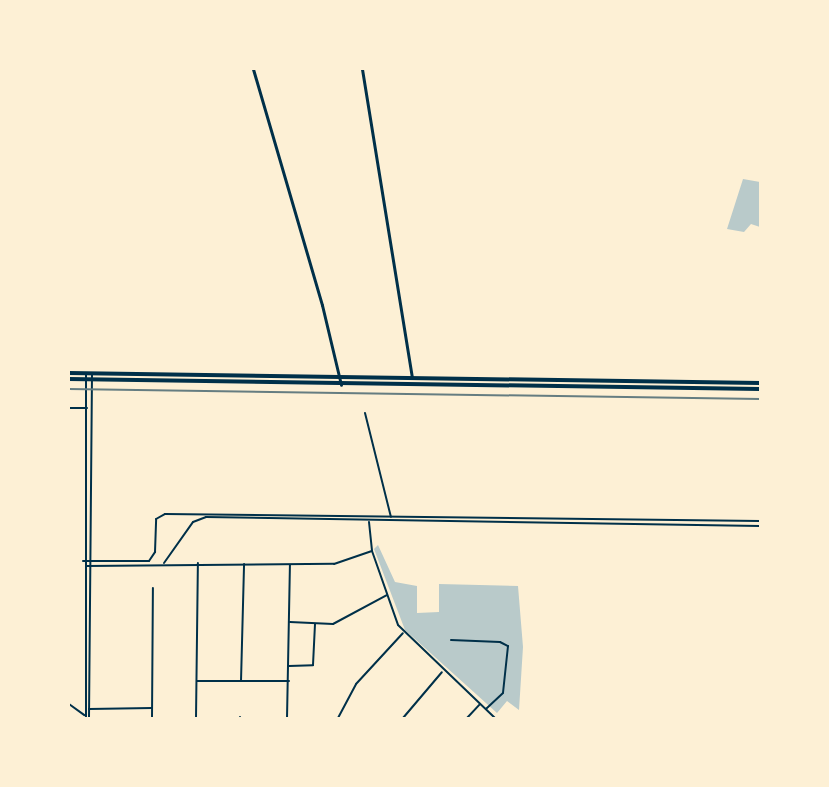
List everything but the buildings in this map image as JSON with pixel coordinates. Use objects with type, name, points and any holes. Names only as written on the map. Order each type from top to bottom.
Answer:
[{"type":"highway","points":[[69,373],[760,383]]},
{"type":"highway","points":[[69,380],[760,389]]},
{"type":"street","points":[[252,69],[341,377],[341,385]]},
{"type":"street","points":[[362,69],[412,378]]},
{"type":"street","points":[[87,717],[83,566],[85,561],[89,373]]},
{"type":"street","points":[[87,717],[89,709],[88,566],[85,561],[89,380]]},
{"type":"street","points":[[69,408],[87,408]]},
{"type":"street","points":[[365,413],[391,517]]},
{"type":"street","points":[[85,561],[149,561],[155,552],[156,519],[165,514],[760,521]]},
{"type":"street","points":[[164,563],[194,522],[201,518],[760,526]]},
{"type":"street","points":[[369,522],[372,551],[403,632],[442,671],[495,718]]},
{"type":"street","points":[[83,566],[164,563],[290,565],[338,563],[372,551]]},
{"type":"street","points":[[196,718],[198,563]]},
{"type":"street","points":[[241,681],[244,564]]},
{"type":"street","points":[[288,718],[290,565]]},
{"type":"street","points":[[152,718],[153,588]]},
{"type":"street","points":[[290,622],[315,624],[340,622],[387,595]]},
{"type":"street","points":[[289,666],[313,665],[315,624]]},
{"type":"street","points":[[338,718],[356,684],[403,632]]},
{"type":"street","points":[[451,640],[500,642],[508,646],[503,693],[486,709]]},
{"type":"street","points":[[403,718],[442,671]]},
{"type":"street","points":[[196,681],[289,681]]},
{"type":"street","points":[[69,704],[87,717]]},
{"type":"street","points":[[467,718],[480,704]]},
{"type":"street","points":[[89,709],[152,708]]},
{"type":"shaded area","points":[[743,179],[760,182],[760,227],[751,224],[744,232],[727,229]]},
{"type":"shaded area","points":[[378,545],[395,582],[417,586],[417,613],[439,612],[439,584],[518,586],[523,647],[519,710],[507,701],[497,713],[405,630],[374,549]]},
{"type":"railway","points":[[69,389],[760,399]]}]
